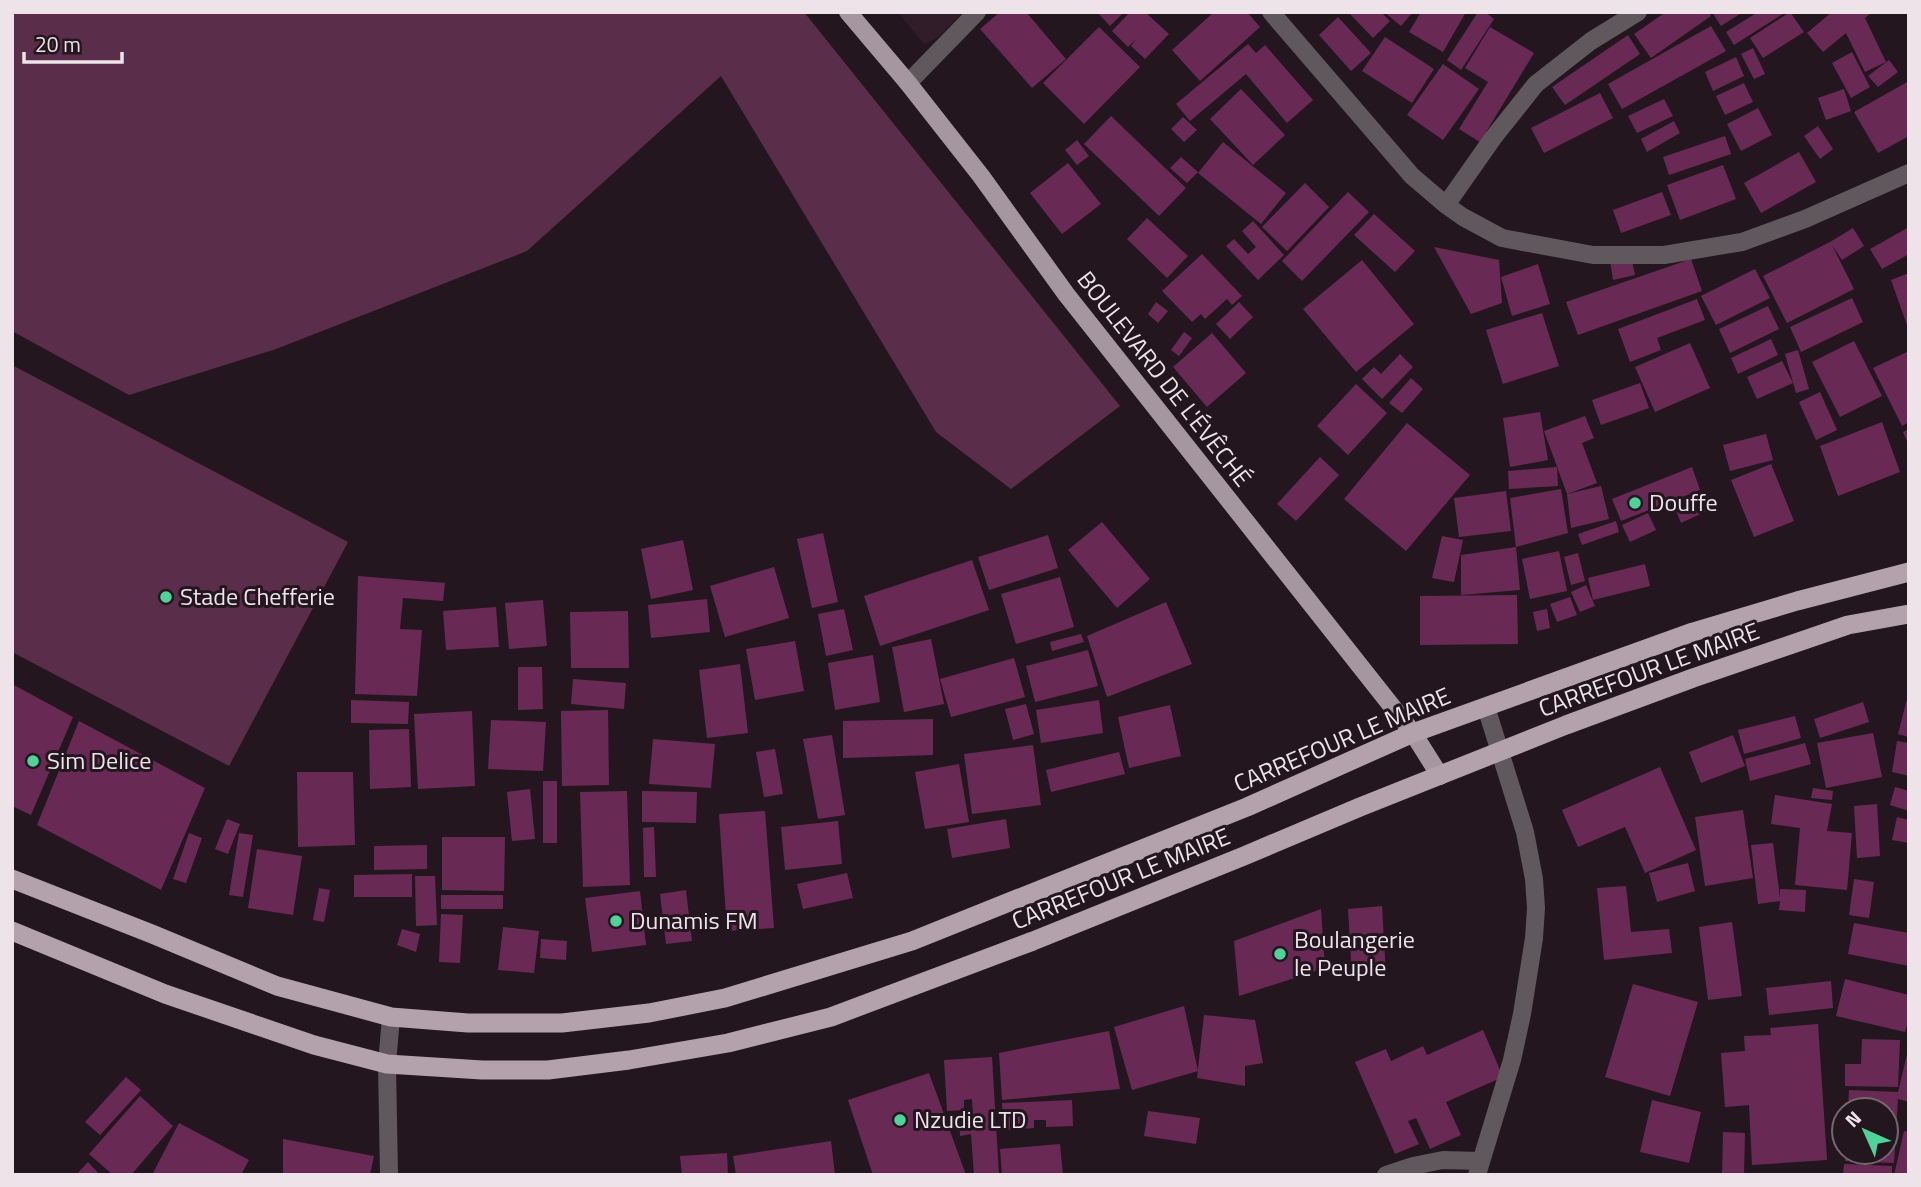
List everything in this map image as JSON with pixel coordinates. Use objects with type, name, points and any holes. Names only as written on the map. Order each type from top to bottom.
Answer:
[{"type":"highway","name":"CARREFOUR LE MAIRE","points":[[12,879],[277,986],[391,1017],[468,1023],[562,1023],[649,1013],[725,998],[912,941],[1247,807],[1413,733],[1693,632],[1909,572]]},
{"type":"highway","name":"CARREFOUR LE MAIRE","points":[[12,931],[165,994],[314,1045],[387,1064],[482,1070],[548,1070],[629,1060],[729,1043],[831,1017],[1045,936],[1566,725],[1848,625],[1909,614]]},
{"type":"main road","name":"BOULEVARD DE L'ÉVÊCHÉ","points":[[849,12],[981,176],[1066,294],[1413,733],[1440,776]]},
{"type":"street","points":[[908,83],[977,12]]},
{"type":"street","points":[[1271,12],[1412,176],[1446,205],[1502,238],[1593,255],[1664,255],[1742,242],[1805,219],[1909,173]]},
{"type":"street","points":[[1446,205],[1536,83],[1591,41],[1638,12]]},
{"type":"street","points":[[1386,1175],[1443,1160],[1479,1168],[1512,1060],[1534,938],[1534,879],[1525,832],[1486,707]]},
{"type":"street","points":[[389,1175],[387,1064],[391,1017]]},
{"type":"shaded area","points":[[12,12],[804,12],[1120,406],[1011,489],[936,432],[721,76],[527,251],[276,349],[129,395],[12,331]]},
{"type":"shaded area","points":[[898,12],[963,12],[938,37],[924,44]]},
{"type":"shaded area","name":"Stade Chefferie","points":[[12,365],[348,542],[229,766],[12,652]]},
{"type":"building","points":[[1000,12],[1026,12],[1066,59],[1032,88],[980,29]]},
{"type":"building","points":[[1097,12],[1124,12],[1110,26]]},
{"type":"building","points":[[1130,12],[1145,12],[1169,34],[1145,59],[1131,46],[1136,39],[1128,47],[1112,31]]},
{"type":"building","points":[[1214,12],[1247,12],[1260,27],[1200,81],[1172,50]]},
{"type":"building","points":[[1348,12],[1381,12],[1390,21],[1373,38]]},
{"type":"building","points":[[1384,12],[1413,12],[1401,26]]},
{"type":"building","points":[[1421,12],[1466,12],[1443,52],[1409,32]]},
{"type":"building","points":[[1478,12],[1485,12],[1494,19],[1461,70],[1447,60]]},
{"type":"building","points":[[1666,12],[1709,12],[1711,16],[1651,58],[1634,34]]},
{"type":"building","points":[[1712,12],[1743,12],[1721,26]]},
{"type":"building","points":[[1758,12],[1786,12],[1734,45],[1726,32]]},
{"type":"building","points":[[1790,12],[1804,32],[1763,58],[1750,38]]},
{"type":"building","points":[[1832,12],[1872,12],[1865,18],[1886,62],[1865,72],[1846,33],[1823,52],[1807,33]]},
{"type":"building","points":[[1338,17],[1371,53],[1351,71],[1319,35]]},
{"type":"building","points":[[1711,26],[1726,51],[1622,109],[1608,84]]},
{"type":"building","points":[[1099,27],[1140,67],[1084,124],[1043,83]]},
{"type":"building","points":[[1490,27],[1534,53],[1480,142],[1459,129],[1488,82],[1465,68]]},
{"type":"building","points":[[1628,35],[1640,54],[1565,105],[1552,87]]},
{"type":"building","points":[[1385,37],[1434,69],[1412,103],[1362,71]]},
{"type":"building","points":[[1248,44],[1256,53],[1265,45],[1313,100],[1287,123],[1246,74],[1190,121],[1176,104]]},
{"type":"building","points":[[1753,48],[1765,74],[1754,79],[1741,54]]},
{"type":"building","points":[[1852,52],[1870,87],[1851,98],[1832,63]]},
{"type":"building","points":[[1736,57],[1744,76],[1713,91],[1705,72]]},
{"type":"building","points":[[1889,60],[1898,72],[1878,87],[1868,76]]},
{"type":"building","points":[[1443,64],[1479,89],[1443,140],[1407,115]]},
{"type":"building","points":[[1909,81],[1909,136],[1878,153],[1854,112]]},
{"type":"building","points":[[1744,83],[1753,102],[1725,115],[1716,96]]},
{"type":"building","points":[[1241,89],[1285,135],[1253,165],[1210,119]]},
{"type":"building","points":[[1844,89],[1851,111],[1826,120],[1818,98]]},
{"type":"building","points":[[1600,93],[1613,118],[1544,153],[1531,128]]},
{"type":"building","points":[[1664,99],[1673,116],[1637,133],[1628,116]]},
{"type":"building","points":[[1758,108],[1772,135],[1741,151],[1727,124]]},
{"type":"building","points":[[1111,116],[1186,188],[1159,216],[1084,144]]},
{"type":"building","points":[[1183,117],[1197,130],[1184,142],[1171,129]]},
{"type":"building","points":[[1674,121],[1680,133],[1647,152],[1641,139]]},
{"type":"building","points":[[1818,126],[1833,149],[1820,159],[1804,136]]},
{"type":"building","points":[[1725,136],[1731,154],[1669,175],[1663,157]]},
{"type":"building","points":[[1077,140],[1089,156],[1077,165],[1065,150]]},
{"type":"building","points":[[1223,142],[1286,193],[1261,224],[1198,173]]},
{"type":"building","points":[[1799,152],[1816,182],[1761,213],[1744,183]]},
{"type":"building","points":[[1181,157],[1198,172],[1187,183],[1170,168]]},
{"type":"building","points":[[1068,163],[1101,204],[1062,234],[1030,193]]},
{"type":"building","points":[[1723,165],[1736,199],[1680,220],[1667,185]]},
{"type":"building","points":[[1305,183],[1329,207],[1287,251],[1262,227]]},
{"type":"building","points":[[1348,192],[1369,212],[1302,281],[1282,261]]},
{"type":"building","points":[[1662,192],[1671,215],[1621,233],[1613,210]]},
{"type":"building","points":[[1374,214],[1415,251],[1395,272],[1354,235]]},
{"type":"building","points":[[1147,218],[1188,256],[1167,278],[1127,239]]},
{"type":"building","points":[[1253,221],[1284,255],[1258,280],[1226,246],[1234,239],[1248,254],[1256,247],[1242,231]]},
{"type":"building","points":[[1909,227],[1909,254],[1882,269],[1870,249]]},
{"type":"building","points":[[1853,228],[1864,246],[1842,260],[1832,245],[1854,289],[1787,323],[1763,276]]},
{"type":"building","points":[[1434,247],[1499,260],[1502,303],[1471,314]]},
{"type":"building","points":[[1202,254],[1242,296],[1232,305],[1227,299],[1205,319],[1201,314],[1192,322],[1162,291]]},
{"type":"building","points":[[1631,256],[1635,275],[1613,280],[1610,260]]},
{"type":"building","points":[[1691,259],[1702,291],[1578,335],[1566,302]]},
{"type":"building","points":[[1362,260],[1414,324],[1356,372],[1303,309]]},
{"type":"building","points":[[1538,264],[1550,304],[1512,316],[1501,277]]},
{"type":"building","points":[[1755,269],[1770,298],[1716,325],[1701,296]]},
{"type":"building","points":[[1909,273],[1909,328],[1908,328],[1891,280]]},
{"type":"building","points":[[1852,298],[1863,322],[1801,352],[1790,327]]},
{"type":"building","points":[[1697,299],[1705,320],[1657,338],[1661,350],[1630,362],[1618,329]]},
{"type":"building","points":[[1156,302],[1168,311],[1158,323],[1148,314]]},
{"type":"building","points":[[1239,302],[1253,317],[1230,339],[1216,324]]},
{"type":"building","points":[[1768,306],[1779,329],[1730,353],[1719,329]]},
{"type":"building","points":[[1542,313],[1559,366],[1503,384],[1486,330]]},
{"type":"building","points":[[1184,332],[1192,338],[1179,356],[1171,350]]},
{"type":"building","points":[[1212,333],[1246,373],[1207,407],[1173,367]]},
{"type":"building","points":[[1771,339],[1778,355],[1738,374],[1731,358]]},
{"type":"building","points":[[1854,341],[1882,396],[1840,417],[1812,362]]},
{"type":"building","points":[[1690,343],[1710,388],[1655,412],[1635,367]]},
{"type":"building","points":[[1798,350],[1809,389],[1796,393],[1785,354]]},
{"type":"building","points":[[1909,351],[1909,422],[1902,426],[1873,368]]},
{"type":"building","points":[[1400,354],[1413,367],[1382,399],[1362,379],[1374,367],[1381,374]]},
{"type":"building","points":[[1782,361],[1793,383],[1757,399],[1747,377]]},
{"type":"building","points":[[1411,378],[1423,389],[1402,413],[1389,403]]},
{"type":"building","points":[[1640,383],[1649,408],[1601,425],[1592,400]]},
{"type":"building","points":[[1356,384],[1387,413],[1348,455],[1317,426]]},
{"type":"building","points":[[1820,392],[1837,430],[1816,440],[1799,402]]},
{"type":"building","points":[[1540,412],[1548,460],[1510,467],[1503,418]]},
{"type":"building","points":[[1585,416],[1594,438],[1582,443],[1597,483],[1567,494],[1544,431]]},
{"type":"building","points":[[1882,422],[1900,472],[1838,496],[1820,446]]},
{"type":"building","points":[[1407,423],[1470,475],[1406,551],[1344,499]]},
{"type":"building","points":[[1909,429],[1909,446],[1903,432]]},
{"type":"building","points":[[1766,434],[1773,460],[1730,471],[1723,445]]},
{"type":"building","points":[[1320,457],[1339,475],[1296,521],[1277,504]]},
{"type":"building","points":[[1771,464],[1794,521],[1754,537],[1731,480]]},
{"type":"building","points":[[1557,467],[1558,486],[1509,489],[1508,471]]},
{"type":"building","points":[[1692,467],[1700,490],[1621,521],[1612,499]]},
{"type":"building","points":[[1601,486],[1609,519],[1571,528],[1567,494]]},
{"type":"building","points":[[1561,489],[1568,533],[1516,547],[1510,498]]},
{"type":"building","points":[[1506,491],[1511,531],[1459,537],[1454,498]]},
{"type":"building","points":[[1702,494],[1709,510],[1681,523],[1674,506]]},
{"type":"building","points":[[1648,513],[1656,530],[1630,542],[1622,525]]},
{"type":"building","points":[[1616,521],[1619,532],[1582,545],[1578,534]]},
{"type":"building","points":[[1102,522],[1150,579],[1117,608],[1068,550]]},
{"type":"building","points":[[823,533],[838,602],[812,608],[797,539]]},
{"type":"building","points":[[1048,535],[1058,568],[989,590],[978,557]]},
{"type":"building","points":[[1442,536],[1463,540],[1454,582],[1432,578]]},
{"type":"building","points":[[683,540],[693,590],[651,599],[641,549]]},
{"type":"building","points":[[1516,547],[1520,590],[1461,595],[1461,555]]},
{"type":"building","points":[[1559,551],[1567,591],[1530,599],[1522,559]]},
{"type":"building","points":[[1578,553],[1585,581],[1571,585],[1564,557]]},
{"type":"building","points":[[972,560],[989,610],[880,646],[864,596]]},
{"type":"building","points":[[1645,564],[1650,586],[1593,600],[1588,578]]},
{"type":"building","points":[[774,567],[789,618],[725,637],[710,586]]},
{"type":"building","points":[[358,576],[445,583],[443,601],[403,598],[400,629],[422,630],[417,696],[355,694]]},
{"type":"building","points":[[1060,577],[1074,627],[1016,644],[1001,594]]},
{"type":"building","points":[[1586,585],[1595,606],[1580,612],[1571,592]]},
{"type":"building","points":[[1517,595],[1518,644],[1420,645],[1420,596]]},
{"type":"building","points":[[1570,597],[1577,615],[1557,622],[1550,604]]},
{"type":"building","points":[[707,599],[710,632],[651,638],[648,605]]},
{"type":"building","points":[[543,600],[547,646],[509,649],[505,603]]},
{"type":"building","points":[[1166,602],[1192,664],[1107,697],[1087,636]]},
{"type":"building","points":[[496,607],[499,647],[446,650],[443,611]]},
{"type":"building","points":[[844,609],[853,650],[826,656],[818,614]]},
{"type":"building","points":[[1547,609],[1550,628],[1537,631],[1533,612]]},
{"type":"building","points":[[628,611],[629,668],[571,668],[570,612]]},
{"type":"building","points":[[1081,634],[1084,642],[1052,651],[1050,642]]},
{"type":"building","points":[[931,639],[944,704],[904,712],[892,647]]},
{"type":"building","points":[[795,641],[804,691],[755,700],[746,649]]},
{"type":"building","points":[[1088,650],[1098,686],[1035,702],[1026,666]]},
{"type":"building","points":[[873,655],[880,702],[835,710],[828,663]]},
{"type":"building","points":[[1014,658],[1025,697],[951,717],[940,679]]},
{"type":"building","points":[[740,664],[748,733],[707,738],[699,670]]},
{"type":"building","points":[[518,667],[542,667],[543,709],[518,710]]},
{"type":"building","points":[[573,679],[626,683],[624,709],[571,704]]},
{"type":"building","name":"Sim Delice","points":[[12,684],[73,717],[31,815],[12,806]]},
{"type":"building","points":[[1909,695],[1909,737],[1898,734]]},
{"type":"building","points":[[351,700],[409,702],[408,724],[351,723]]},
{"type":"building","points":[[1099,700],[1103,733],[1041,743],[1036,710]]},
{"type":"building","points":[[1863,702],[1869,722],[1820,738],[1814,719]]},
{"type":"building","points":[[1026,704],[1034,734],[1013,740],[1005,709]]},
{"type":"building","points":[[1170,705],[1181,756],[1129,768],[1118,717]]},
{"type":"building","points":[[608,710],[609,785],[562,786],[561,711]]},
{"type":"building","points":[[472,711],[475,786],[418,789],[414,714]]},
{"type":"building","points":[[1795,716],[1801,738],[1744,754],[1738,730]]},
{"type":"building","points":[[933,719],[933,755],[843,758],[843,721]]},
{"type":"building","points":[[491,720],[546,722],[543,771],[488,769]]},
{"type":"building","points":[[79,721],[205,788],[161,890],[37,825]]},
{"type":"building","points":[[409,729],[411,787],[370,789],[369,730]]},
{"type":"building","points":[[1873,733],[1882,777],[1826,788],[1817,743]]},
{"type":"building","points":[[832,735],[845,815],[818,819],[803,739]]},
{"type":"building","points":[[1733,735],[1745,766],[1701,783],[1689,752]]},
{"type":"building","points":[[653,739],[715,744],[711,788],[649,784]]},
{"type":"building","points":[[1897,741],[1909,743],[1909,776],[1892,772]]},
{"type":"building","points":[[1805,743],[1811,764],[1750,781],[1745,759]]},
{"type":"building","points":[[1033,745],[1041,805],[972,814],[964,754]]},
{"type":"building","points":[[775,749],[783,794],[764,797],[756,752]]},
{"type":"building","points":[[1119,752],[1125,774],[1051,792],[1046,770]]},
{"type":"building","points":[[959,764],[969,822],[925,829],[915,772]]},
{"type":"building","points":[[1660,767],[1696,850],[1645,873],[1625,827],[1578,847],[1562,810]]},
{"type":"building","points":[[297,772],[353,772],[355,845],[298,847]]},
{"type":"building","points":[[543,781],[557,781],[557,843],[543,843]]},
{"type":"building","points":[[1895,787],[1909,791],[1909,811],[1890,805]]},
{"type":"building","points":[[1813,788],[1833,791],[1832,800],[1811,798]]},
{"type":"building","points":[[530,789],[535,839],[512,841],[507,792]]},
{"type":"building","points":[[627,791],[630,885],[583,887],[580,792]]},
{"type":"building","points":[[642,791],[697,792],[696,823],[642,822]]},
{"type":"building","points":[[1775,795],[1832,804],[1827,831],[1852,833],[1847,890],[1795,885],[1800,828],[1771,824]]},
{"type":"building","points":[[1877,804],[1880,856],[1857,858],[1854,806]]},
{"type":"building","points":[[1743,810],[1753,878],[1705,886],[1695,817]]},
{"type":"building","points":[[765,811],[774,928],[727,931],[719,814]]},
{"type":"building","points":[[1897,817],[1909,820],[1909,843],[1892,840]]},
{"type":"building","points":[[227,819],[240,824],[228,854],[215,849]]},
{"type":"building","points":[[1006,819],[1010,848],[952,858],[947,829]]},
{"type":"building","points":[[838,821],[842,864],[785,870],[781,827]]},
{"type":"building","points":[[654,827],[656,877],[644,877],[643,828]]},
{"type":"building","points":[[189,833],[202,838],[186,883],[173,879]]},
{"type":"building","points":[[239,833],[253,835],[243,897],[229,895]]},
{"type":"building","points":[[442,837],[505,837],[504,891],[442,890]]},
{"type":"building","points":[[1773,843],[1780,898],[1780,889],[1806,890],[1805,912],[1779,910],[1780,901],[1758,904],[1751,845]]},
{"type":"building","points":[[427,845],[427,869],[374,870],[374,846]]},
{"type":"building","points":[[257,849],[302,856],[293,915],[248,908]]},
{"type":"building","points":[[1688,863],[1695,891],[1657,902],[1649,873]]},
{"type":"building","points":[[847,873],[853,898],[803,909],[797,884]]},
{"type":"building","points":[[412,874],[412,897],[354,897],[354,875]]},
{"type":"building","points":[[415,876],[435,876],[437,925],[416,926]]},
{"type":"building","points":[[1854,879],[1874,882],[1869,918],[1849,915]]},
{"type":"building","points":[[1626,886],[1631,932],[1669,929],[1672,953],[1604,960],[1597,888]]},
{"type":"building","points":[[319,888],[330,890],[324,922],[313,920]]},
{"type":"building","points":[[686,890],[692,941],[666,944],[660,894]]},
{"type":"building","name":"Dunamis FM","points":[[640,891],[646,945],[592,952],[585,898]]},
{"type":"building","points":[[441,895],[503,895],[503,909],[441,909]]},
{"type":"building","points":[[1382,906],[1386,975],[1352,978],[1348,909]]},
{"type":"building","name":"Boulangerie le Peuple","points":[[1321,909],[1325,968],[1239,996],[1234,941]]},
{"type":"building","points":[[441,914],[463,915],[460,963],[439,962]]},
{"type":"building","points":[[1732,922],[1742,996],[1708,1000],[1699,927]]},
{"type":"building","points":[[1854,923],[1909,933],[1909,966],[1848,954]]},
{"type":"building","points":[[503,927],[539,931],[534,973],[498,970]]},
{"type":"building","points":[[402,929],[420,934],[416,952],[397,945]]},
{"type":"building","points":[[541,939],[567,941],[566,960],[540,958]]},
{"type":"building","points":[[1845,979],[1909,995],[1909,1018],[1905,1032],[1836,1016]]},
{"type":"building","points":[[1831,981],[1833,1008],[1769,1015],[1766,988]]},
{"type":"building","points":[[1633,984],[1698,1002],[1670,1096],[1605,1077]]},
{"type":"building","points":[[1184,1006],[1198,1071],[1132,1090],[1114,1027]]},
{"type":"building","points":[[1204,1015],[1255,1020],[1263,1063],[1245,1066],[1245,1086],[1197,1078]]},
{"type":"building","points":[[1818,1024],[1827,1160],[1752,1165],[1749,1105],[1725,1107],[1721,1053],[1745,1051],[1744,1036],[1771,1035],[1770,1028]]},
{"type":"building","points":[[1483,1030],[1503,1077],[1446,1102],[1461,1135],[1430,1149],[1416,1118],[1408,1121],[1419,1144],[1395,1154],[1355,1062],[1386,1049],[1391,1061],[1423,1046],[1427,1055]]},
{"type":"building","points":[[1109,1031],[1120,1089],[1002,1100],[999,1053]]},
{"type":"building","points":[[1862,1039],[1900,1040],[1898,1087],[1845,1086],[1845,1064],[1861,1064]]},
{"type":"building","points":[[1908,1050],[1909,1102],[1900,1100],[1900,1096],[1849,1096],[1849,1090],[1898,1092]]},
{"type":"building","points":[[992,1057],[999,1175],[974,1175],[971,1134],[960,1136],[959,1118],[973,1117],[972,1099],[964,1100],[964,1110],[947,1111],[944,1060]]},
{"type":"building","name":"Nzudie LTD","points":[[929,1073],[966,1175],[873,1175],[848,1100]]},
{"type":"building","points":[[126,1077],[141,1090],[100,1135],[85,1122]]},
{"type":"building","points":[[140,1096],[173,1126],[131,1175],[113,1175],[89,1154]]},
{"type":"building","points":[[1072,1100],[1073,1126],[1046,1127],[1046,1120],[1034,1120],[1034,1128],[1003,1130],[1002,1103]]},
{"type":"building","points":[[1652,1100],[1701,1112],[1689,1163],[1640,1152]]},
{"type":"building","points":[[1148,1111],[1200,1118],[1196,1144],[1144,1136]]},
{"type":"building","points":[[179,1123],[249,1160],[241,1175],[152,1175]]},
{"type":"building","points":[[1904,1131],[1909,1132],[1909,1175],[1894,1175],[1896,1166],[1900,1166]]},
{"type":"building","points":[[1723,1132],[1745,1133],[1744,1175],[1722,1175]]},
{"type":"building","points":[[283,1139],[374,1156],[370,1175],[283,1175]]},
{"type":"building","points":[[831,1141],[835,1175],[736,1175],[733,1156]]},
{"type":"building","points":[[1060,1144],[1063,1175],[1002,1175],[1000,1149]]},
{"type":"building","points":[[727,1153],[728,1175],[682,1175],[680,1156]]},
{"type":"building","points":[[88,1162],[100,1175],[76,1175]]},
{"type":"building","points":[[1844,1166],[1892,1166],[1892,1175],[1843,1175]]},
{"type":"place","name":"Douffe","points":[[1635,503]]},
{"type":"place","name":"Stade Chefferie","points":[[166,597]]},
{"type":"place","name":"Sim Delice","points":[[33,761]]},
{"type":"place","name":"Dunamis FM","points":[[616,921]]},
{"type":"place","name":"Boulangerie le Peuple","points":[[1280,954]]},
{"type":"place","name":"Nzudie LTD","points":[[900,1120]]}]
